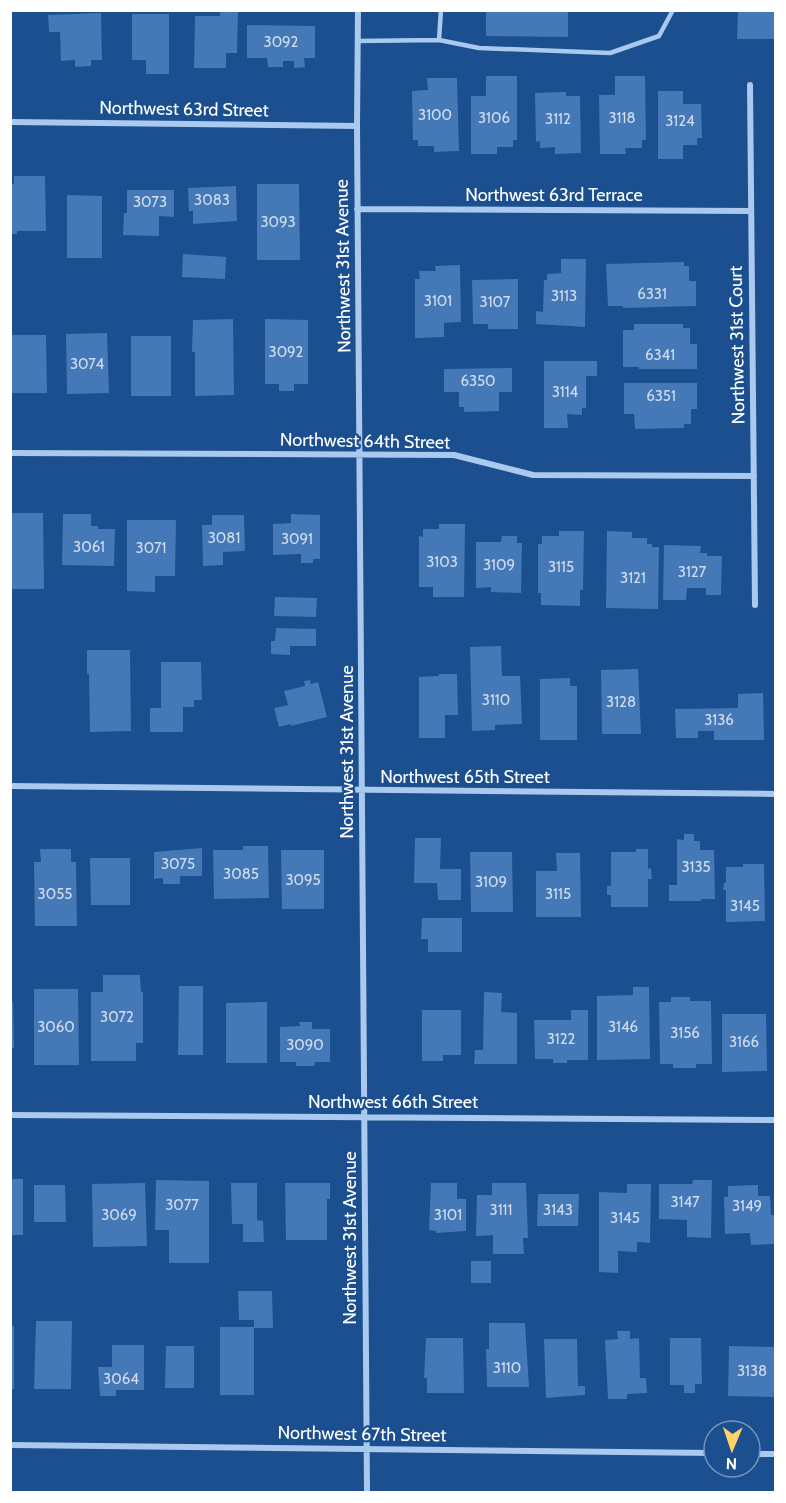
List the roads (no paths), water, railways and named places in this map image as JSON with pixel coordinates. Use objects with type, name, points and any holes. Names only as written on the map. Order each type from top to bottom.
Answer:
[{"type":"street","name":"Northwest 31st Avenue","points":[[358,10],[357,208],[367,1492]]},
{"type":"street","name":"Northwest 31st Court","points":[[750,85],[755,605]]},
{"type":"street","name":"Northwest 63rd Street","points":[[10,122],[357,126]]},
{"type":"street","name":"Northwest 63rd Terrace","points":[[357,208],[751,211]]},
{"type":"street","name":"Northwest 64th Street","points":[[10,453],[454,455],[533,475],[754,476]]},
{"type":"street","name":"Northwest 65th Street","points":[[10,786],[776,794]]},
{"type":"street","name":"Northwest 66th Street","points":[[10,1115],[776,1120]]},
{"type":"street","name":"Northwest 67th Street","points":[[10,1445],[702,1453]]},
{"type":"lane","points":[[439,40],[441,10]]},
{"type":"lane","points":[[357,41],[439,40],[479,48],[610,53],[659,36],[673,10]]}]
